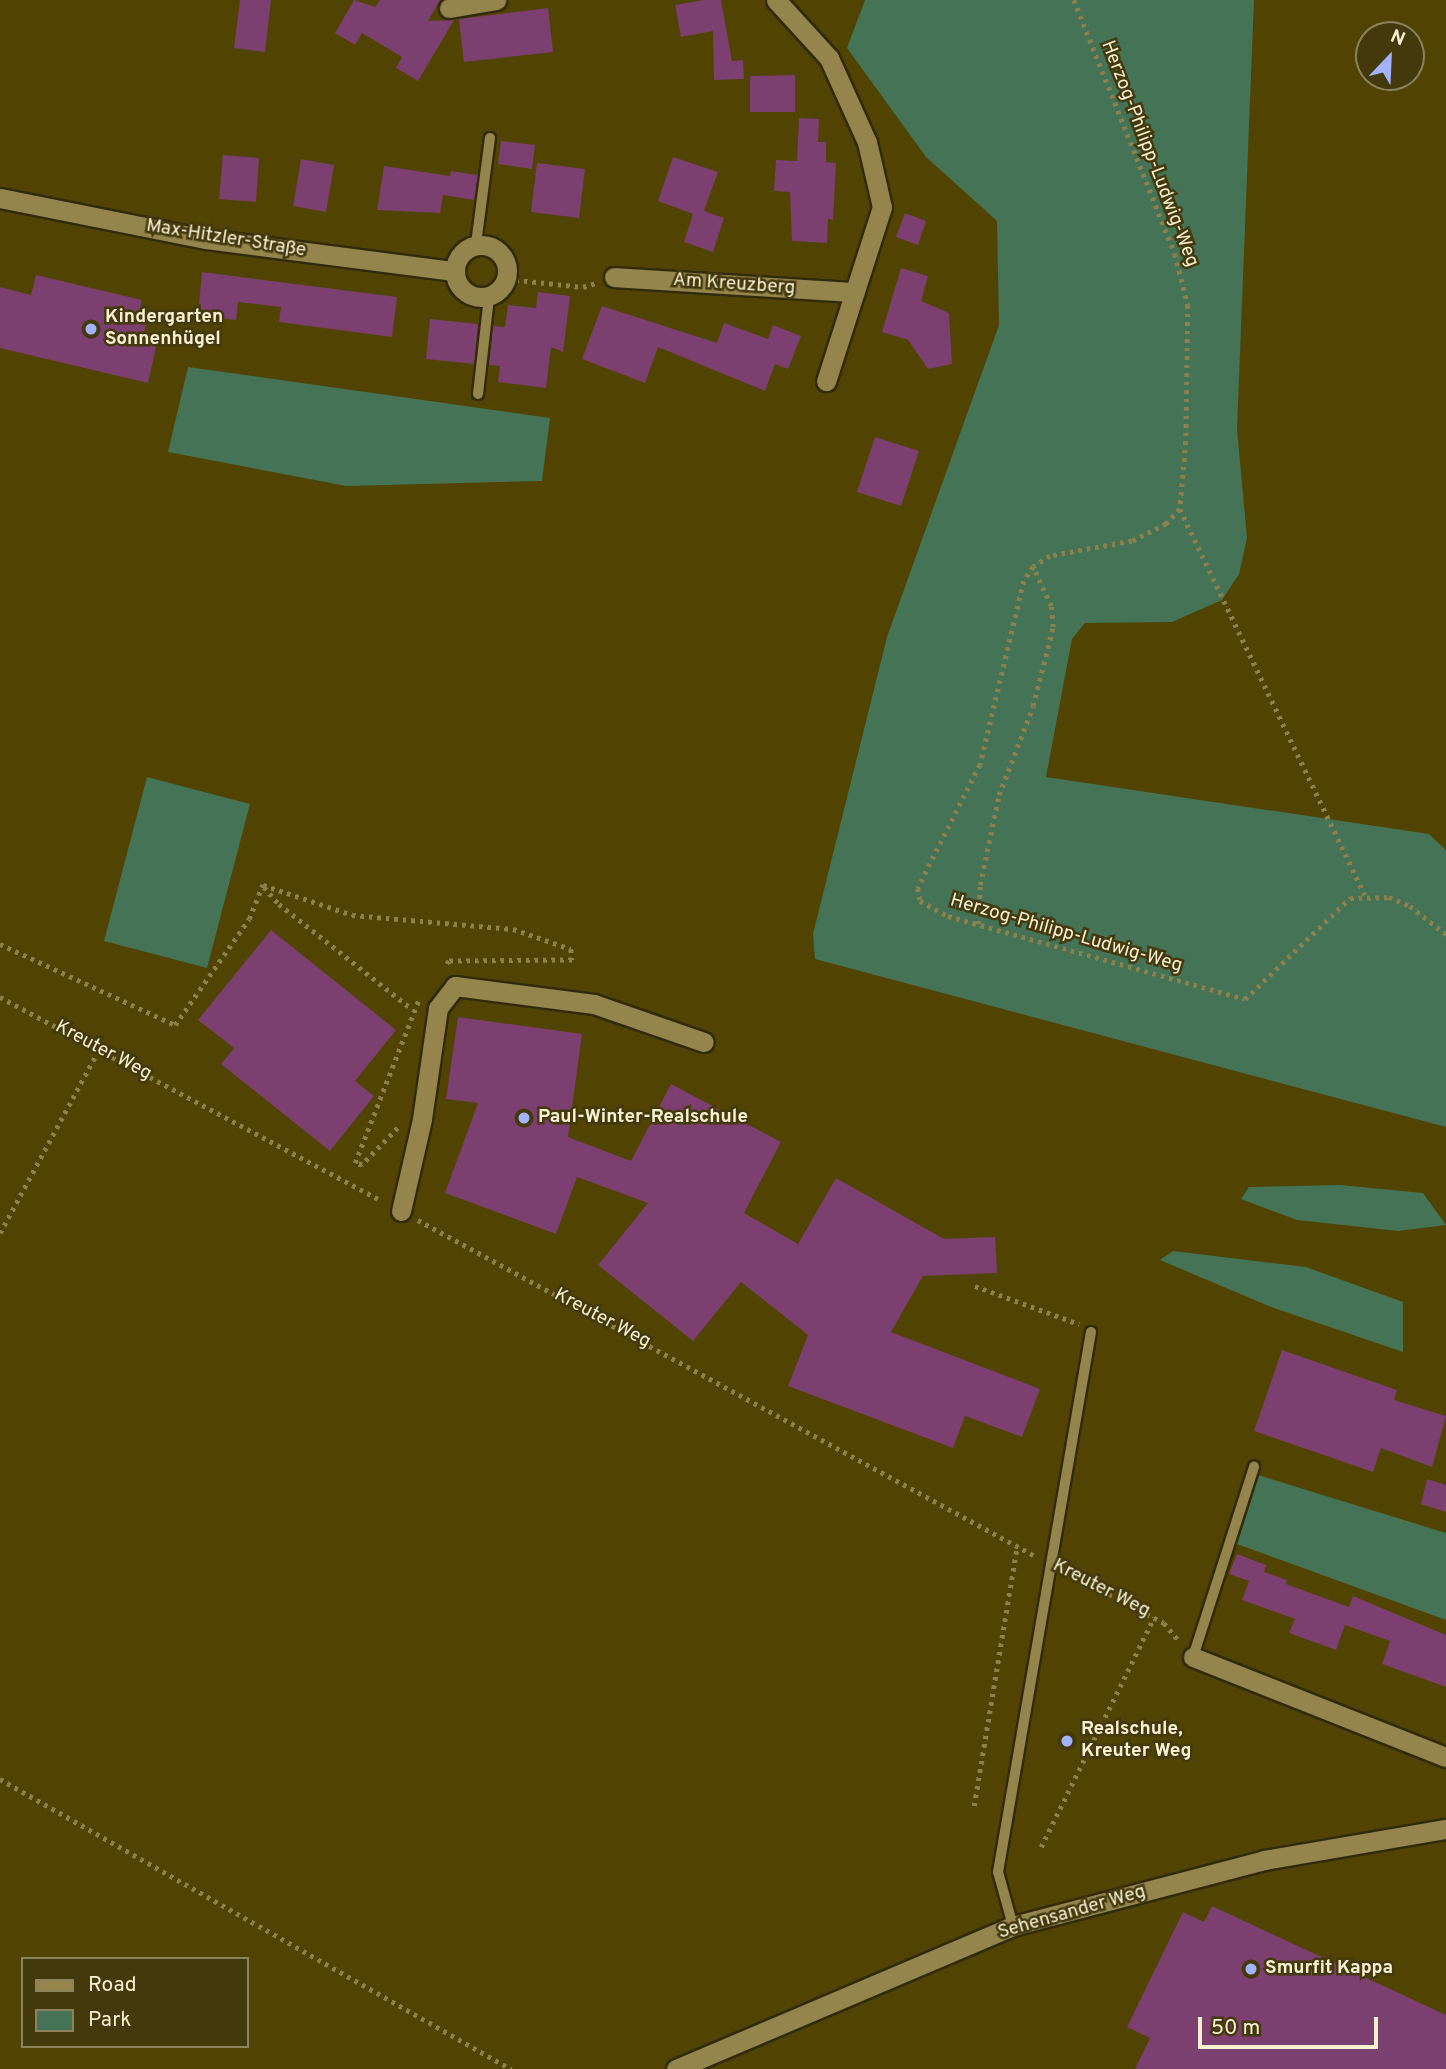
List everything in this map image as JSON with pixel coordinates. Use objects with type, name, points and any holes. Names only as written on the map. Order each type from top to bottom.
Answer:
[{"type":"street","points":[[449,8],[496,0]]},
{"type":"street","points":[[776,0],[829,58],[867,142],[882,207],[826,381]]},
{"type":"street","name":"Max-Hitzler-Straße","points":[[0,198],[206,239],[454,271]]},
{"type":"street","points":[[476,244],[500,251],[508,266],[507,279],[489,297],[464,293],[454,271],[459,255],[476,244]]},
{"type":"street","name":"Am Kreuzberg","points":[[614,277],[855,292]]},
{"type":"street","points":[[401,1211],[422,1119],[438,1008],[455,986],[594,1004],[704,1042]]},
{"type":"street","points":[[1192,1657],[1446,1757]]},
{"type":"street","name":"Sehensander Weg","points":[[676,2069],[1013,1926],[1264,1860],[1446,1829]]},
{"type":"lane","points":[[476,244],[490,138]]},
{"type":"lane","points":[[478,394],[489,297]]},
{"type":"lane","points":[[1013,1926],[998,1872],[1049,1562],[1060,1520],[1091,1332]]},
{"type":"lane","points":[[1192,1657],[1254,1467]]},
{"type":"path","name":"Herzog-Philipp-Ludwig-Weg","points":[[1074,0],[1175,254],[1188,305],[1186,441],[1180,509]]},
{"type":"path","points":[[507,279],[583,286],[614,277]]},
{"type":"path","points":[[978,924],[980,885],[999,795],[1033,706],[1053,627],[1051,606],[1033,567],[1073,548],[1151,534],[1180,509],[1366,895],[1410,906],[1446,934]]},
{"type":"path","name":"Herzog-Philipp-Ludwig-Weg","points":[[1033,567],[1024,582],[980,765],[918,888],[920,901],[927,907],[978,924],[1245,999],[1350,898],[1366,895]]},
{"type":"path","points":[[0,944],[175,1025],[249,919],[262,885]]},
{"type":"path","points":[[262,885],[352,915],[513,929],[571,949],[572,960],[449,961],[442,970]]},
{"type":"path","points":[[262,885],[279,904],[412,1009]]},
{"type":"path","points":[[422,1119],[409,1117],[362,1166],[355,1163],[412,1009],[427,989]]},
{"type":"path","name":"Kreuter Weg","points":[[0,997],[401,1211],[1017,1546],[1154,1617],[1192,1657]]},
{"type":"path","points":[[0,1233],[99,1049]]},
{"type":"path","points":[[975,1286],[1091,1332]]},
{"type":"path","points":[[974,1806],[1017,1546]]},
{"type":"path","points":[[1041,1847],[1154,1617]]},
{"type":"path","points":[[1122,1673],[1129,1670]]},
{"type":"path","points":[[0,1779],[511,2069]]},
{"type":"green space","points":[[865,0],[1254,0],[1237,429],[1247,538],[1239,574],[1222,600],[1172,622],[1085,623],[1072,639],[1046,777],[1429,834],[1446,850],[1446,1127],[815,959],[813,934],[887,637],[999,325],[997,221],[926,157],[847,48]]},
{"type":"green space","points":[[188,367],[550,418],[542,481],[346,486],[168,452]]},
{"type":"green space","points":[[147,777],[250,804],[207,968],[104,941]]},
{"type":"green space","points":[[1340,1185],[1423,1193],[1446,1225],[1398,1231],[1297,1220],[1241,1199],[1249,1187]]},
{"type":"green space","points":[[1173,1251],[1306,1267],[1403,1302],[1403,1352],[1271,1307],[1160,1260]]},
{"type":"green space","points":[[1258,1475],[1446,1533],[1446,1620],[1234,1543]]},
{"type":"building","points":[[240,0],[271,0],[265,52],[234,48]]},
{"type":"building","points":[[354,0],[375,7],[380,0],[440,0],[428,21],[454,20],[418,81],[396,68],[402,57],[362,33],[355,45],[335,33]]},
{"type":"building","points":[[721,0],[732,61],[743,60],[744,79],[714,80],[713,31],[681,37],[675,5]]},
{"type":"building","points":[[548,8],[553,52],[464,62],[459,19]]},
{"type":"building","points":[[795,75],[795,112],[750,112],[750,76]]},
{"type":"building","points":[[799,118],[819,119],[818,142],[826,142],[826,162],[836,163],[833,220],[828,219],[827,243],[792,241],[790,192],[774,191],[776,160],[797,161]]},
{"type":"building","points":[[501,141],[535,145],[532,169],[498,164]]},
{"type":"building","points":[[223,155],[259,158],[256,202],[219,199]]},
{"type":"building","points":[[673,157],[718,172],[704,211],[724,218],[713,252],[684,242],[693,214],[658,201]]},
{"type":"building","points":[[301,159],[334,165],[326,212],[293,206]]},
{"type":"building","points":[[537,163],[585,169],[579,218],[531,212]]},
{"type":"building","points":[[384,166],[450,176],[451,171],[478,175],[474,200],[443,195],[440,213],[377,210]]},
{"type":"building","points":[[905,213],[926,221],[918,245],[896,237]]},
{"type":"building","points":[[901,268],[928,276],[921,301],[949,313],[952,364],[928,369],[908,340],[882,332]]},
{"type":"building","points":[[202,272],[397,297],[392,337],[279,322],[281,307],[238,302],[236,320],[198,316]]},
{"type":"building","points":[[36,275],[142,300],[137,321],[146,323],[144,334],[158,338],[148,383],[0,348],[0,287],[31,295]]},
{"type":"building","points":[[538,292],[570,296],[563,352],[551,347],[546,388],[498,382],[500,366],[489,365],[493,326],[505,327],[508,305],[536,308]]},
{"type":"building","points":[[602,306],[717,343],[724,323],[768,339],[773,325],[801,336],[788,369],[775,364],[765,391],[658,347],[645,383],[582,359]]},
{"type":"building","points":[[430,319],[478,324],[474,364],[426,359]]},
{"type":"building","points":[[875,437],[919,451],[901,506],[857,492]]},
{"type":"building","points":[[271,930],[396,1030],[355,1081],[374,1096],[330,1151],[221,1064],[234,1048],[198,1020]]},
{"type":"building","points":[[458,1017],[582,1034],[568,1137],[631,1161],[671,1084],[781,1142],[744,1213],[798,1244],[836,1178],[944,1239],[995,1237],[997,1273],[923,1276],[891,1332],[1040,1389],[1022,1437],[965,1416],[953,1448],[788,1386],[808,1335],[741,1282],[693,1341],[598,1265],[648,1203],[577,1177],[556,1234],[445,1193],[478,1103],[446,1099]]},
{"type":"building","points":[[1282,1350],[1397,1390],[1394,1400],[1446,1416],[1432,1467],[1381,1448],[1373,1472],[1254,1431]]},
{"type":"building","points":[[1427,1479],[1446,1485],[1446,1512],[1421,1504]]},
{"type":"building","points":[[1237,1554],[1266,1565],[1264,1572],[1287,1580],[1286,1584],[1349,1607],[1353,1596],[1446,1635],[1446,1687],[1382,1664],[1390,1641],[1345,1625],[1336,1650],[1289,1633],[1295,1619],[1242,1600],[1249,1581],[1229,1574]]},
{"type":"building","name":"Smurfit Kappa","points":[[1212,1906],[1446,2015],[1446,2069],[1135,2069],[1150,2038],[1127,2027],[1183,1912],[1204,1922]]},
{"type":"place","name":"Kindergarten Sonnenhügel","points":[[91,329]]},
{"type":"place","name":"Paul-Winter-Realschule","points":[[524,1118]]},
{"type":"place","name":"Realschule, Kreuter Weg","points":[[1067,1741]]},
{"type":"place","name":"Smurfit Kappa","points":[[1251,1969]]}]
